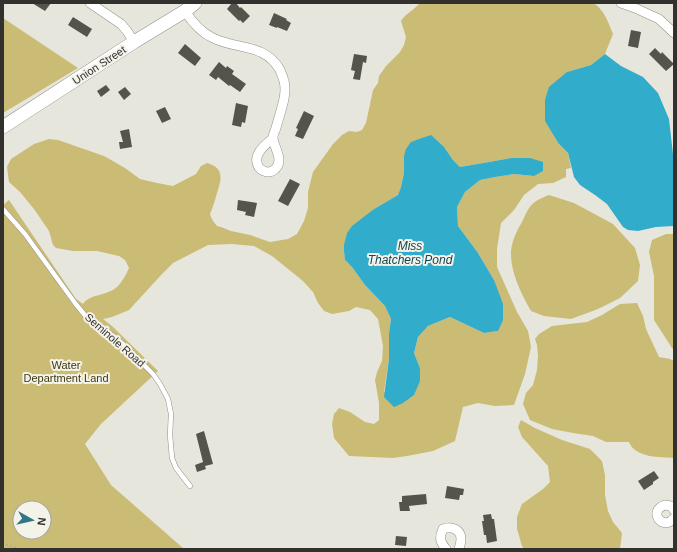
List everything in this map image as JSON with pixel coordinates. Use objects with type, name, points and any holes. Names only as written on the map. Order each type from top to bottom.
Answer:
[{"type":"main road","name":"Union Street","points":[[3,127],[195,3]]},
{"type":"street","points":[[90,3],[121,24],[134,42]]},
{"type":"street","points":[[621,3],[659,19],[674,33]]},
{"type":"street","points":[[184,11],[194,25],[212,38],[262,52],[276,63],[284,80],[285,90],[273,138]]},
{"type":"street","points":[[674,510],[671,506],[665,505],[659,508],[657,513],[659,519],[665,523],[670,522],[674,518]]},
{"type":"street","points":[[446,549],[442,545],[440,534],[443,529],[448,527],[454,528],[460,532],[460,549]]},
{"type":"lane","name":"Seminole Road","points":[[3,209],[25,234],[88,319],[115,337],[153,374],[160,384],[168,399],[171,414],[170,435],[172,458],[176,468],[190,486]]},
{"type":"path","points":[[3,542],[19,549]]},
{"type":"green space","name":"Water Department Land","points":[[420,3],[593,3],[603,12],[613,34],[605,54],[591,65],[567,72],[559,144],[568,153],[571,168],[566,169],[566,177],[553,183],[538,184],[524,195],[514,210],[501,223],[497,249],[497,267],[517,312],[528,331],[531,347],[525,374],[514,405],[495,406],[478,403],[463,407],[455,441],[433,451],[393,458],[349,456],[334,438],[332,424],[334,414],[339,408],[350,412],[365,422],[374,424],[379,420],[379,403],[375,380],[382,361],[383,346],[378,319],[370,310],[356,307],[349,311],[332,314],[324,311],[313,292],[303,281],[272,256],[254,246],[232,244],[208,245],[173,263],[129,310],[103,319],[158,371],[101,424],[85,444],[111,485],[184,549],[3,549],[3,205],[9,200],[76,299],[83,304],[89,298],[108,292],[117,287],[121,283],[129,268],[125,260],[119,256],[97,251],[73,251],[56,248],[53,245],[49,231],[34,209],[20,192],[9,182],[7,167],[11,159],[34,144],[49,139],[58,140],[104,156],[140,179],[173,186],[196,174],[201,166],[207,163],[213,165],[219,171],[221,178],[210,214],[217,226],[270,242],[288,239],[297,234],[304,221],[308,208],[308,192],[313,172],[333,144],[342,135],[349,131],[357,132],[362,130],[366,123],[373,90],[378,83],[379,76],[386,66],[400,52],[404,45],[406,37],[401,21]],"holes":[[[444,147],[460,167],[511,158],[534,176],[514,174],[480,180],[465,192],[457,207],[458,226],[478,253],[494,280],[498,331],[484,333],[450,317],[428,326],[418,337],[414,353],[420,368],[384,392],[389,359],[389,333],[391,319],[385,306],[365,285],[345,260],[344,251],[347,233],[374,209],[398,195],[404,173],[404,156]]]},
{"type":"green space","points":[[3,18],[78,68],[3,113]]},
{"type":"green space","points":[[549,195],[574,203],[613,224],[635,248],[640,265],[638,281],[620,298],[598,309],[571,319],[544,316],[531,311],[520,290],[512,267],[511,251],[518,228],[532,205],[538,200]]},
{"type":"green space","points":[[666,234],[674,234],[674,350],[654,320],[654,276],[649,252],[652,240]]},
{"type":"green space","points":[[637,303],[643,316],[646,329],[659,357],[674,361],[674,458],[655,457],[642,454],[632,447],[629,442],[606,442],[593,436],[552,429],[530,420],[523,404],[526,393],[533,385],[537,370],[538,355],[535,339],[539,334],[552,326],[587,322],[620,304]]},
{"type":"green space","points":[[521,420],[562,440],[590,449],[602,461],[605,475],[605,495],[608,511],[613,522],[622,533],[620,549],[524,549],[517,529],[517,517],[522,504],[550,482],[548,466],[522,437],[518,427]]},
{"type":"water","points":[[605,54],[621,66],[643,77],[658,93],[669,119],[674,163],[674,226],[656,227],[638,231],[628,230],[623,227],[607,204],[580,185],[574,177],[568,153],[559,144],[545,121],[545,100],[549,87],[567,72],[591,65]]},
{"type":"water","name":"Miss Thatchers Pond","points":[[431,135],[444,147],[460,167],[511,158],[530,158],[543,162],[543,171],[534,176],[514,174],[480,180],[465,192],[457,207],[458,226],[478,253],[494,280],[503,304],[503,320],[498,331],[484,333],[450,317],[428,326],[418,337],[414,353],[420,368],[420,381],[414,395],[403,403],[394,407],[384,397],[389,359],[389,333],[391,319],[385,306],[365,285],[345,260],[344,245],[347,233],[352,226],[374,209],[398,195],[404,173],[404,156],[406,149],[411,142]]},
{"type":"building","points":[[32,3],[51,3],[45,11]]},
{"type":"building","points":[[232,3],[236,3],[250,16],[243,23],[227,9]]},
{"type":"building","points":[[274,13],[287,19],[286,20],[291,23],[287,31],[269,25]]},
{"type":"building","points":[[73,17],[92,29],[87,37],[68,25]]},
{"type":"building","points":[[631,30],[641,32],[638,48],[628,46]]},
{"type":"building","points":[[185,44],[201,58],[195,66],[178,53]]},
{"type":"building","points":[[655,48],[661,54],[662,52],[674,64],[666,71],[649,54]]},
{"type":"building","points":[[354,54],[367,56],[366,63],[363,62],[360,80],[353,79],[355,71],[351,70]]},
{"type":"building","points":[[219,62],[226,68],[227,66],[234,71],[232,74],[246,84],[240,92],[230,85],[229,86],[218,77],[216,80],[209,75]]},
{"type":"building","points":[[106,85],[110,90],[101,97],[97,91]]},
{"type":"building","points":[[125,87],[131,94],[124,100],[118,92]]},
{"type":"building","points":[[236,103],[248,106],[245,123],[242,122],[241,127],[232,125]]},
{"type":"building","points":[[165,107],[171,119],[162,123],[156,111]]},
{"type":"building","points":[[304,111],[314,116],[303,139],[295,136],[298,129],[296,128]]},
{"type":"building","points":[[129,129],[132,147],[120,149],[119,142],[123,142],[120,131]]},
{"type":"building","points":[[290,179],[300,184],[288,206],[278,201]]},
{"type":"building","points":[[238,200],[257,203],[254,217],[245,215],[246,212],[237,210]]},
{"type":"building","points":[[204,431],[213,464],[205,466],[206,469],[197,472],[195,465],[203,462],[196,434]]},
{"type":"building","points":[[654,471],[659,478],[644,490],[638,481]]},
{"type":"building","points":[[447,486],[464,489],[463,495],[460,495],[459,500],[445,498]]},
{"type":"building","points":[[426,494],[427,504],[409,506],[410,511],[400,511],[399,502],[402,502],[402,496]]},
{"type":"building","points":[[491,514],[492,519],[494,519],[497,541],[487,543],[482,521],[484,521],[483,515]]},
{"type":"building","points":[[396,536],[407,537],[406,546],[395,545]]}]
